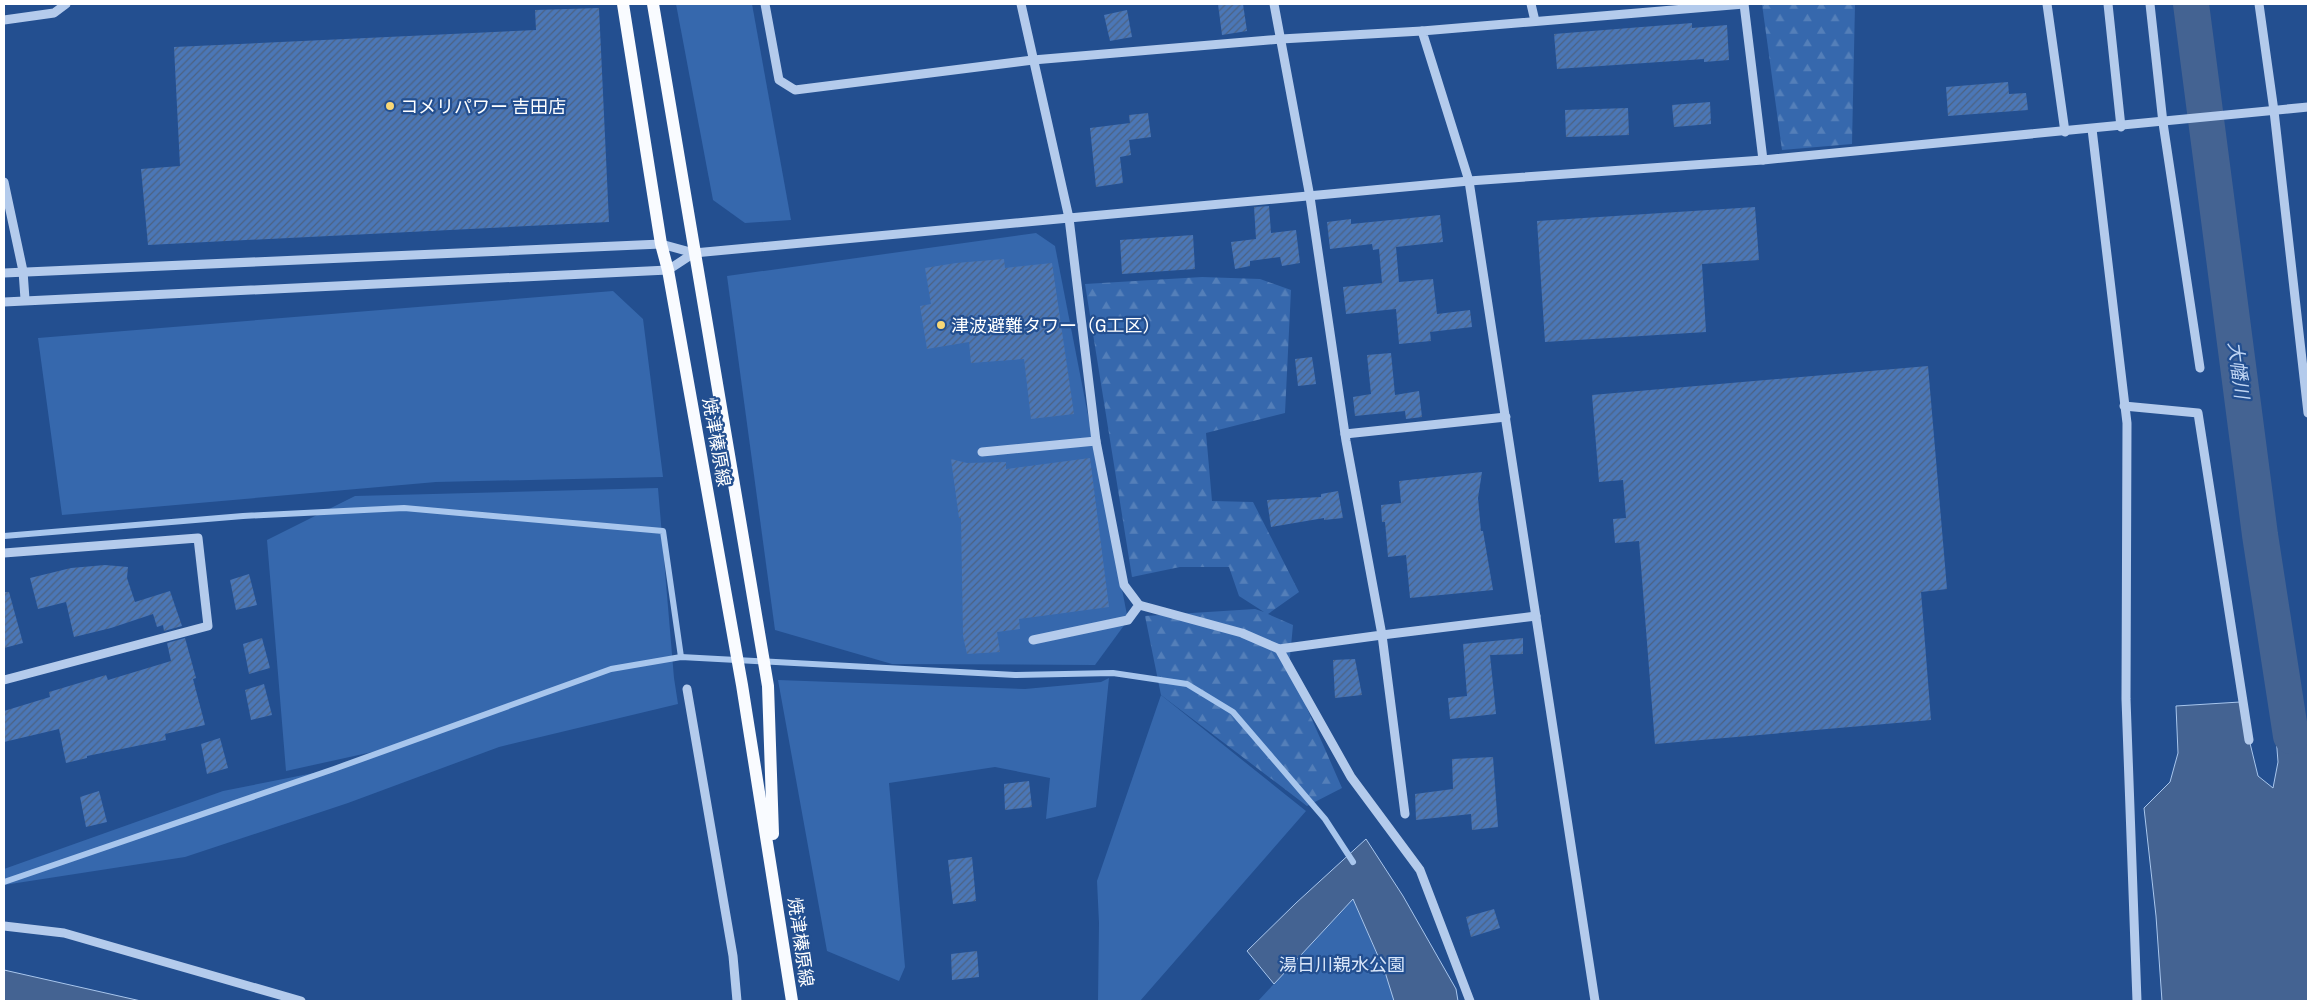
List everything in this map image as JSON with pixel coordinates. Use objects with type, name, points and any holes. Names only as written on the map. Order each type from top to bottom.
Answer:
[{"type":"main road","name":"焼津榛原線","points":[[623,4],[661,244],[668,270],[742,685],[776,888],[792,1001]]},
{"type":"main road","name":"焼津榛原線","points":[[653,4],[768,686],[776,888]]},
{"type":"street","points":[[4,20],[54,13],[66,4]]},
{"type":"street","points":[[765,4],[778,80],[795,90],[1033,60],[1281,39],[1422,31],[1744,4],[1763,160]]},
{"type":"street","points":[[1021,4],[1069,218],[1096,441],[1124,585],[1140,605],[1242,633],[1279,649],[1536,616]]},
{"type":"street","points":[[1274,4],[1310,197],[1345,434],[1382,635],[1405,814]]},
{"type":"street","points":[[1531,4],[1535,22]]},
{"type":"street","points":[[2047,4],[2066,132]]},
{"type":"street","points":[[2108,4],[2121,127]]},
{"type":"street","points":[[2150,4],[2164,123],[2200,368]]},
{"type":"street","points":[[2259,4],[2274,111],[2308,413]]},
{"type":"street","points":[[1422,31],[1470,181],[1595,1001]]},
{"type":"street","points":[[4,274],[661,244],[694,253],[1470,181],[1763,160],[2164,123],[2308,107]]},
{"type":"street","points":[[2092,129],[2127,423],[2126,700],[2137,1001]]},
{"type":"street","points":[[4,182],[23,272],[25,299]]},
{"type":"street","points":[[4,302],[25,299],[668,270],[694,253]]},
{"type":"street","points":[[2124,406],[2198,413],[2249,740]]},
{"type":"street","points":[[1345,434],[1506,417]]},
{"type":"street","points":[[982,452],[1096,441]]},
{"type":"street","points":[[4,553],[198,538],[208,626],[4,680]]},
{"type":"street","points":[[1033,640],[1128,620],[1140,605]]},
{"type":"street","points":[[1279,649],[1351,777],[1420,870],[1470,1001]]},
{"type":"street","points":[[687,689],[733,956],[737,1001]]},
{"type":"street","points":[[4,926],[64,933],[301,1001]]},
{"type":"green space","points":[[676,4],[752,4],[791,220],[745,223],[713,200]]},
{"type":"green space","points":[[1762,4],[1855,4],[1852,144],[1782,150]]},
{"type":"green space","points":[[1036,233],[1055,246],[1128,620],[1095,665],[892,664],[775,630],[727,276]]},
{"type":"green space","points":[[1202,277],[1260,279],[1291,290],[1285,413],[1206,433],[1212,501],[1253,502],[1299,592],[1268,614],[1293,625],[1289,667],[1342,788],[1307,806],[1161,695],[1145,616],[1255,609],[1264,612],[1239,596],[1229,567],[1180,567],[1132,577],[1085,284]]},
{"type":"green space","points":[[613,291],[643,319],[663,477],[436,482],[62,515],[38,338]]},
{"type":"green space","points":[[658,488],[674,678],[678,704],[499,747],[348,803],[185,857],[4,885],[4,869],[223,791],[334,769],[395,747],[286,771],[267,540],[355,496]]},
{"type":"green space","points":[[1109,678],[1096,807],[1046,819],[1050,778],[995,767],[889,783],[905,967],[899,981],[827,951],[778,680],[1025,689],[1101,682]]},
{"type":"green space","points":[[1161,695],[1306,811],[1140,1001],[1098,1001],[1099,923],[1097,881]]},
{"type":"green space","name":"湯日川親水公園","points":[[1353,899],[1397,1001],[1258,1001]]},
{"type":"shaded area","points":[[2240,702],[2258,776],[2273,788],[2278,762],[2276,736],[2291,736],[2308,741],[2308,1001],[2162,1001],[2156,916],[2144,808],[2170,782],[2178,753],[2176,706]]},
{"type":"shaded area","points":[[1366,839],[1403,896],[1456,989],[1458,1001],[1394,1001],[1385,972],[1353,899],[1274,984],[1247,951]]},
{"type":"shaded area","points":[[4,970],[141,1001],[4,1001]]},
{"type":"building","points":[[1218,4],[1243,4],[1247,31],[1222,35]]},
{"type":"building","name":"コメリパワー 吉田店","points":[[599,8],[609,222],[148,245],[141,169],[180,166],[174,47],[536,30],[535,10]]},
{"type":"building","points":[[1127,10],[1132,37],[1110,41],[1104,15]]},
{"type":"building","points":[[1692,23],[1692,28],[1727,25],[1729,60],[1704,62],[1704,59],[1557,69],[1554,34]]},
{"type":"building","points":[[2008,82],[2009,94],[2026,93],[2028,110],[1948,116],[1946,87]]},
{"type":"building","points":[[1710,102],[1711,124],[1674,127],[1672,105]]},
{"type":"building","points":[[1628,108],[1629,135],[1566,137],[1565,110]]},
{"type":"building","points":[[1148,113],[1151,137],[1129,140],[1131,155],[1120,157],[1123,183],[1096,187],[1090,128],[1130,123],[1129,115]]},
{"type":"building","points":[[1269,206],[1271,233],[1296,230],[1300,263],[1282,266],[1280,257],[1250,261],[1250,266],[1235,269],[1231,242],[1256,239],[1254,207]]},
{"type":"building","points":[[1755,207],[1759,260],[1702,264],[1706,332],[1545,342],[1537,221]]},
{"type":"building","points":[[1440,215],[1443,242],[1396,247],[1399,282],[1433,279],[1437,314],[1470,310],[1472,327],[1430,332],[1431,341],[1399,344],[1396,309],[1346,314],[1343,287],[1382,283],[1379,249],[1373,250],[1372,244],[1330,249],[1327,222],[1351,219],[1351,224]]},
{"type":"building","points":[[1193,235],[1195,269],[1122,274],[1120,240]]},
{"type":"building","points":[[1004,259],[1005,268],[1052,263],[1074,414],[1031,419],[1024,359],[971,363],[969,342],[927,349],[920,306],[931,304],[925,268]]},
{"type":"building","points":[[1391,353],[1395,395],[1419,391],[1422,417],[1406,419],[1405,411],[1355,416],[1353,397],[1371,394],[1367,355]]},
{"type":"building","points":[[1312,357],[1316,384],[1298,386],[1295,359]]},
{"type":"building","points":[[1928,366],[1947,589],[1921,592],[1931,720],[1655,744],[1639,541],[1615,543],[1613,519],[1626,518],[1623,480],[1599,482],[1592,395]]},
{"type":"building","points":[[1090,458],[1109,607],[1019,619],[1020,629],[997,632],[1000,652],[967,654],[963,636],[961,518],[959,518],[951,459],[967,463],[1006,462],[1006,469]]},
{"type":"building","points":[[1482,472],[1478,498],[1481,531],[1483,531],[1493,590],[1410,598],[1406,555],[1388,557],[1385,522],[1382,522],[1381,505],[1401,503],[1399,481]]},
{"type":"building","points":[[1338,491],[1343,518],[1324,520],[1324,518],[1271,527],[1267,500],[1321,497],[1321,494]]},
{"type":"building","points":[[105,565],[128,567],[127,578],[135,602],[170,591],[182,626],[164,631],[163,625],[157,627],[153,614],[111,628],[74,637],[66,602],[38,609],[30,578],[71,568]]},
{"type":"building","points":[[249,574],[257,605],[236,610],[230,580]]},
{"type":"building","points":[[4,592],[9,592],[23,643],[4,648]]},
{"type":"building","points":[[185,638],[196,678],[193,679],[205,725],[165,734],[166,740],[87,756],[87,758],[66,763],[59,729],[4,742],[4,711],[50,697],[49,692],[106,675],[108,680],[171,661],[167,643]]},
{"type":"building","points":[[262,638],[270,668],[249,674],[243,644]]},
{"type":"building","points":[[1523,638],[1523,654],[1490,655],[1496,714],[1450,719],[1448,698],[1467,696],[1463,644]]},
{"type":"building","points":[[1355,659],[1362,695],[1335,698],[1333,660]]},
{"type":"building","points":[[264,684],[272,715],[251,720],[245,690]]},
{"type":"building","points":[[220,738],[228,768],[207,774],[201,744]]},
{"type":"building","points":[[1493,757],[1498,827],[1472,830],[1471,814],[1416,820],[1415,794],[1453,789],[1452,759]]},
{"type":"building","points":[[1029,781],[1032,807],[1005,810],[1004,784]]},
{"type":"building","points":[[99,791],[107,822],[86,827],[80,797]]},
{"type":"building","points":[[972,857],[976,901],[953,904],[948,860]]},
{"type":"building","points":[[1494,909],[1500,928],[1471,937],[1466,917]]},
{"type":"building","points":[[977,951],[979,977],[952,980],[951,954]]},
{"type":"waterway","name":"大幡川","points":[[2191,4],[2260,535],[2291,736]]},
{"type":"waterway","points":[[4,536],[243,516],[404,508],[663,531],[681,657]]},
{"type":"waterway","points":[[4,882],[334,769],[611,669],[681,657],[1015,675],[1113,673],[1187,684],[1233,712],[1325,819],[1353,862]]},
{"type":"place","name":"コメリパワー 吉田店","points":[[390,106]]},
{"type":"place","name":"津波避難タワー（G工区）","points":[[941,325]]}]
